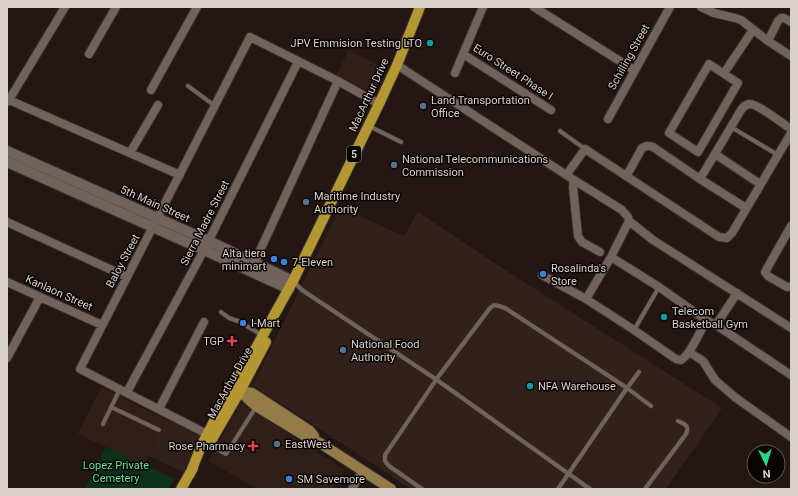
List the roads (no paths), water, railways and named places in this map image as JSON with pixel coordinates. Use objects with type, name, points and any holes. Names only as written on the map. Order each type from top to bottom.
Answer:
[{"type":"main road","name":"MacArthur Drive","points":[[181,489],[209,445],[263,335],[291,285],[379,104],[397,65],[420,7]]},
{"type":"main road","name":"MacArthur Drive","points":[[190,474],[207,434],[263,348],[283,299]]},
{"type":"main road","points":[[236,389],[256,406],[305,436],[320,443],[391,489]]},
{"type":"main road","points":[[236,389],[252,393],[310,432],[320,443]]},
{"type":"street","points":[[65,7],[8,100],[180,175]]},
{"type":"street","points":[[89,54],[116,7]]},
{"type":"street","points":[[151,90],[197,7]]},
{"type":"street","name":"Euro Street Phase I","points":[[482,7],[463,54],[551,110]]},
{"type":"street","points":[[534,7],[634,70]]},
{"type":"street","name":"Schilling Street","points":[[608,119],[670,7]]},
{"type":"street","points":[[701,7],[714,13],[738,19],[791,56]]},
{"type":"street","points":[[768,41],[778,20],[784,18],[791,22]]},
{"type":"street","points":[[724,73],[753,30]]},
{"type":"street","name":"Baloy Street","points":[[207,434],[80,369],[250,37],[298,62]]},
{"type":"street","points":[[455,73],[463,54]]},
{"type":"street","points":[[298,62],[379,104]]},
{"type":"street","name":"Sierra Madre Street","points":[[123,391],[206,245],[298,62]]},
{"type":"street","points":[[709,64],[724,73],[738,83],[698,152],[669,133],[709,64]]},
{"type":"street","points":[[397,65],[574,180],[613,203],[628,217],[628,221],[611,257],[586,299]]},
{"type":"street","points":[[252,267],[338,82]]},
{"type":"street","points":[[130,153],[158,105]]},
{"type":"street","points":[[700,179],[745,105],[756,105],[791,129]]},
{"type":"street","points":[[566,174],[585,149],[719,237],[727,238],[730,236],[791,133]]},
{"type":"street","points":[[627,176],[642,148],[649,145],[746,208]]},
{"type":"street","name":"5th Main Street","points":[[7,151],[155,223]]},
{"type":"street","points":[[715,154],[760,184]]},
{"type":"street","name":"5th Main Street","points":[[7,162],[206,245],[291,285]]},
{"type":"street","points":[[574,180],[573,188],[578,236],[582,242],[600,252]]},
{"type":"street","points":[[628,221],[653,240],[791,328]]},
{"type":"street","points":[[7,222],[127,277]]},
{"type":"street","points":[[791,226],[788,237],[765,272],[768,276],[787,287],[791,286]]},
{"type":"street","points":[[611,257],[659,287],[706,320],[716,325],[791,375]]},
{"type":"street","points":[[542,275],[586,299],[681,360],[685,358],[689,352],[706,320]]},
{"type":"street","name":"Kanlaon Street","points":[[7,282],[102,324]]},
{"type":"street","points":[[716,325],[737,293]]},
{"type":"street","points":[[7,358],[40,297]]},
{"type":"street","points":[[159,409],[204,322]]},
{"type":"street","points":[[689,352],[703,361],[715,380],[736,398],[791,437]]},
{"type":"street","points":[[352,489],[363,471]]},
{"type":"lane","points":[[188,86],[215,106]]},
{"type":"lane","points":[[368,125],[401,142]]},
{"type":"lane","points":[[731,127],[778,155]]},
{"type":"lane","points":[[560,131],[585,149]]},
{"type":"lane","points":[[291,285],[302,290],[437,380],[590,489]]},
{"type":"lane","points":[[291,285],[302,290]]},
{"type":"lane","points":[[634,330],[659,287]]},
{"type":"lane","points":[[422,489],[390,466],[385,461],[385,455],[437,380],[490,308],[494,305],[505,308],[627,388],[651,406]]},
{"type":"lane","points":[[221,312],[229,318],[238,321],[263,335]]},
{"type":"lane","points":[[558,489],[639,372]]},
{"type":"lane","points":[[103,424],[111,407],[123,391]]},
{"type":"lane","points":[[209,445],[226,454],[256,406]]},
{"type":"lane","points":[[111,407],[159,430]]},
{"type":"lane","points":[[645,489],[687,432],[688,427],[678,421]]},
{"type":"place","name":"JPV Emmision Testing LTO","points":[[430,43]]},
{"type":"place","name":"Land Transportation Office","points":[[423,106]]},
{"type":"place","name":"National Telecommunications Commission","points":[[394,165]]},
{"type":"place","name":"Maritime Industry Authority","points":[[306,202]]},
{"type":"place","name":"Alta tiera minimart","points":[[274,259]]},
{"type":"place","name":"7-Eleven","points":[[284,262]]},
{"type":"place","name":"Rosalinda's Store","points":[[543,274]]},
{"type":"place","name":"Telecom Basketball Gym","points":[[664,317]]},
{"type":"place","name":"I-Mart","points":[[243,323]]},
{"type":"place","name":"TGP","points":[[232,341]]},
{"type":"place","name":"National Food Authority","points":[[343,350]]},
{"type":"place","name":"NFA Warehouse","points":[[530,386]]},
{"type":"place","name":"EastWest","points":[[277,444]]},
{"type":"place","name":"Rose Pharmacy","points":[[253,446]]},
{"type":"place","name":"SM Savemore","points":[[289,479]]},
{"type":"park label","name":"Lopez Private Cemetery","points":[[116,471]]}]
